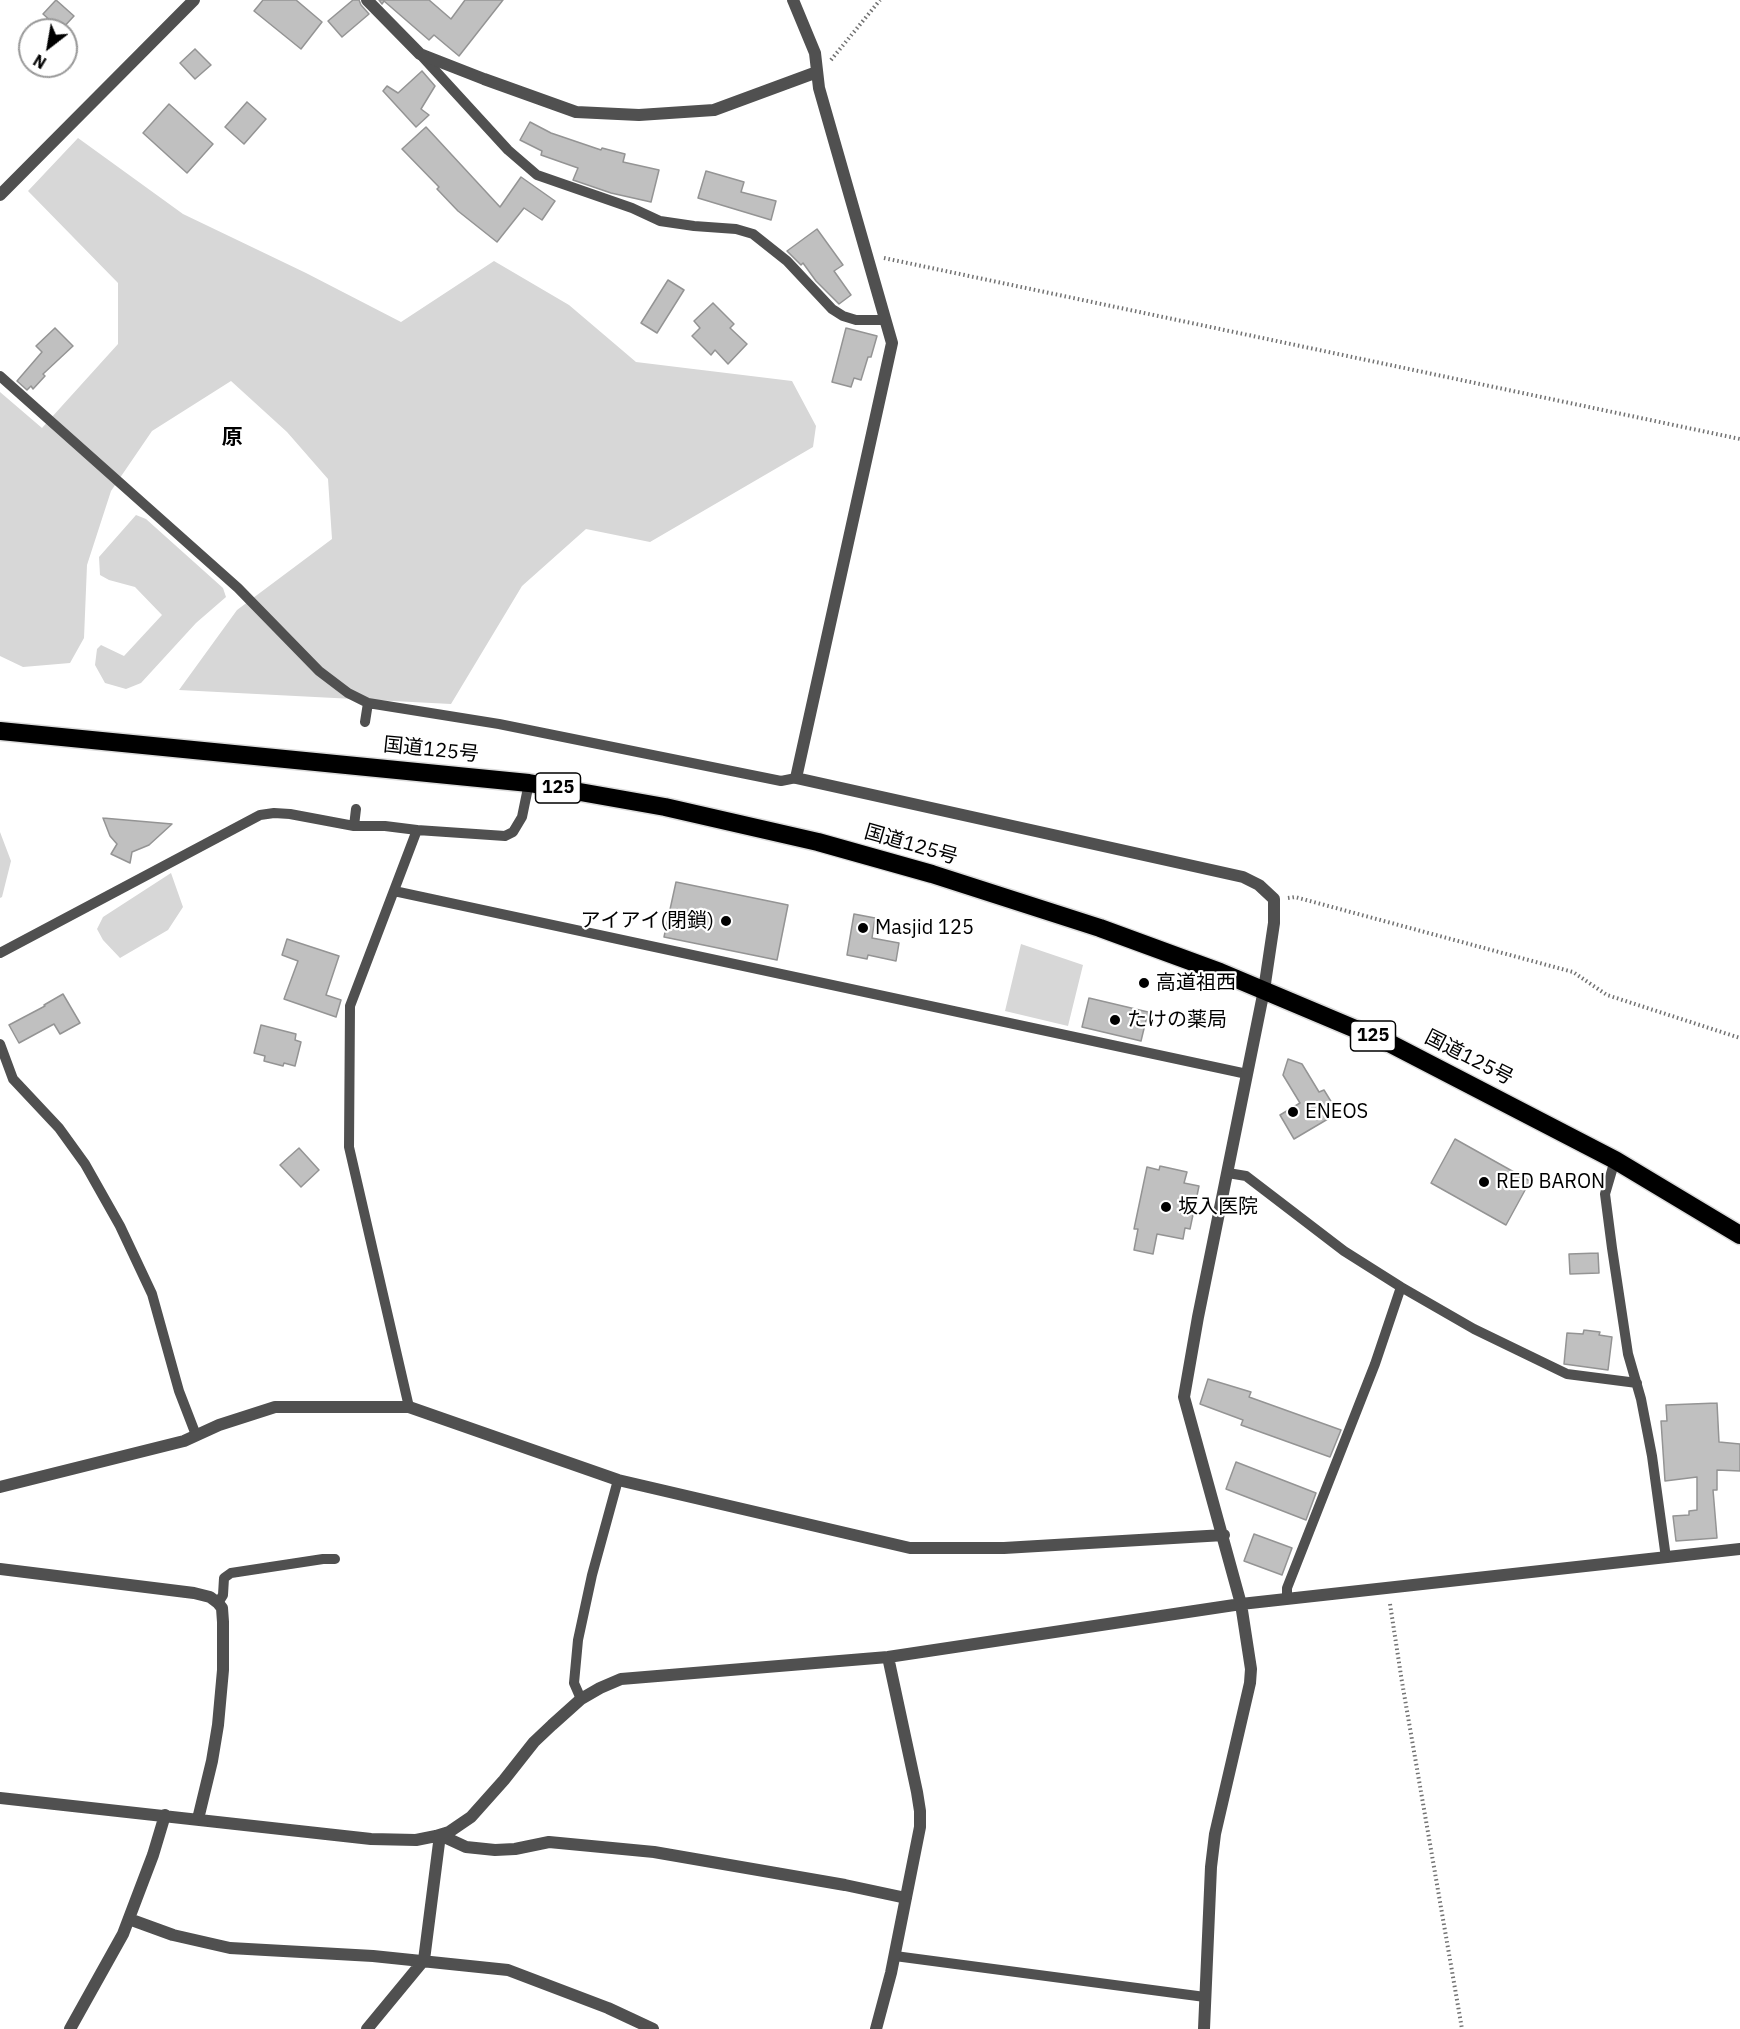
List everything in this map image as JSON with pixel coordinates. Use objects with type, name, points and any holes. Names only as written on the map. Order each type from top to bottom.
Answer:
[{"type":"highway","name":"国道125号","points":[[0,731],[529,783],[665,807],[830,845],[1026,903],[1100,928],[1264,990],[1391,1044],[1480,1088],[1615,1160],[1740,1235]]},
{"type":"street","points":[[0,195],[194,0]]},
{"type":"street","points":[[367,0],[420,54],[576,112],[628,115],[714,111],[817,72]]},
{"type":"street","points":[[793,0],[815,53],[819,88],[892,343],[796,778],[1243,877],[1259,885],[1274,898],[1274,923],[1264,990],[1184,1397],[1224,1535],[1241,1604],[1249,1654],[1250,1683],[1215,1834],[1211,1867],[1204,2029]]},
{"type":"street","points":[[0,1487],[184,1441],[219,1425],[275,1407],[409,1407],[618,1480],[910,1548],[1004,1548],[1224,1535]]},
{"type":"street","points":[[0,1798],[371,1839],[416,1840],[440,1835],[471,1817],[534,1742],[581,1699],[606,1684],[621,1679],[888,1657],[1287,1598],[1740,1549]]},
{"type":"street","points":[[0,1569],[194,1593],[210,1597],[222,1608],[221,1692],[212,1761],[198,1819]]},
{"type":"street","points":[[876,2029],[895,1956],[920,1827],[920,1811],[888,1657]]},
{"type":"street","points":[[70,2029],[111,1958],[129,1919],[165,1815]]},
{"type":"street","points":[[440,1835],[466,1847],[495,1850],[515,1849],[549,1842],[654,1852],[845,1885],[906,1898]]},
{"type":"street","points":[[367,2029],[424,1960],[440,1835]]},
{"type":"street","points":[[129,1919],[173,1935],[230,1948],[424,1960],[508,1971],[617,2012],[652,2029]]},
{"type":"lane","points":[[420,54],[508,150],[537,175],[632,208],[660,221],[736,229],[753,234],[787,261],[832,309],[856,320],[885,320]]},
{"type":"lane","points":[[0,376],[238,588],[319,671],[348,693],[368,703],[499,724],[781,781],[796,778]]},
{"type":"lane","points":[[365,722],[368,703]]},
{"type":"lane","points":[[0,953],[260,815],[290,814],[354,826],[385,826],[505,836],[513,832],[522,817],[529,783]]},
{"type":"lane","points":[[354,826],[356,809]]},
{"type":"lane","points":[[409,1407],[349,1147],[350,1006],[417,830]]},
{"type":"lane","points":[[394,891],[1247,1074]]},
{"type":"lane","points":[[0,1044],[14,1079],[58,1128],[85,1164],[120,1226],[152,1294],[179,1391],[196,1435]]},
{"type":"lane","points":[[1615,1160],[1605,1194],[1628,1354],[1637,1383],[1652,1456],[1666,1558]]},
{"type":"lane","points":[[1228,1173],[1246,1176],[1344,1251],[1474,1329],[1567,1374],[1637,1383]]},
{"type":"lane","points":[[1287,1598],[1287,1588],[1375,1364],[1401,1287]]},
{"type":"lane","points":[[581,1699],[574,1683],[578,1640],[592,1575],[618,1480]]},
{"type":"lane","points":[[218,1603],[223,1595],[224,1578],[231,1573],[323,1559],[335,1560]]},
{"type":"lane","points":[[895,1956],[1205,1997]]},
{"type":"path","points":[[817,72],[832,59],[880,0]]},
{"type":"path","points":[[866,254],[1419,369],[1740,439]]},
{"type":"path","points":[[1274,898],[1295,897],[1573,972],[1606,995],[1740,1038]]},
{"type":"path","points":[[1388,1587],[1402,1682],[1462,2029]]},
{"type":"shaded area","points":[[78,138],[183,214],[401,322],[494,261],[569,305],[636,362],[792,381],[816,426],[813,447],[650,542],[586,529],[522,586],[451,704],[179,690],[237,610],[332,539],[328,479],[287,432],[231,381],[152,431],[111,491],[87,565],[84,638],[70,663],[23,667],[0,656],[0,392],[42,428],[118,344],[118,283],[28,191]]},
{"type":"shaded area","points":[[136,515],[146,519],[223,588],[226,597],[196,623],[141,683],[126,689],[105,683],[95,665],[97,649],[101,645],[124,656],[162,615],[135,587],[109,580],[100,575],[99,557]]},
{"type":"shaded area","points":[[0,832],[11,861],[0,898]]},
{"type":"shaded area","points":[[171,873],[183,907],[168,930],[120,958],[103,940],[97,929],[103,917]]},
{"type":"shaded area","points":[[1021,944],[1083,965],[1068,1026],[1005,1011]]},
{"type":"building","points":[[56,0],[74,16],[72,18],[48,18],[43,14]]},
{"type":"building","points":[[263,0],[296,0],[322,22],[301,49],[254,11]]},
{"type":"building","points":[[353,0],[359,0],[369,14],[342,37],[328,21]]},
{"type":"building","points":[[379,0],[429,0],[451,19],[465,0],[503,0],[459,56],[434,35],[429,40],[384,1],[382,4]]},
{"type":"building","points":[[195,49],[211,65],[195,79],[180,63]]},
{"type":"building","points":[[422,71],[435,86],[421,109],[429,115],[416,127],[383,91],[387,86],[398,93]]},
{"type":"building","points":[[247,102],[266,119],[244,144],[225,127]]},
{"type":"building","points":[[169,104],[213,144],[187,173],[143,133]]},
{"type":"building","points":[[530,122],[551,133],[601,150],[602,148],[625,154],[623,162],[659,170],[651,202],[611,193],[573,180],[578,168],[541,155],[542,151],[520,140]]},
{"type":"building","points":[[426,127],[500,207],[521,177],[555,201],[542,220],[524,208],[497,242],[458,211],[437,189],[439,187],[402,149]]},
{"type":"building","points":[[706,171],[744,182],[741,192],[776,201],[771,220],[698,198]]},
{"type":"building","points":[[817,229],[843,265],[834,271],[851,295],[839,304],[816,281],[803,263],[801,265],[787,251]]},
{"type":"building","points":[[668,280],[684,290],[657,333],[641,323]]},
{"type":"building","points":[[713,303],[734,324],[730,328],[747,344],[728,364],[715,350],[711,355],[692,336],[700,328],[694,321]]},
{"type":"building","points":[[55,328],[73,346],[43,374],[45,376],[33,389],[31,386],[27,390],[17,381],[42,352],[36,346]]},
{"type":"building","points":[[846,328],[877,336],[861,380],[854,378],[851,387],[832,382]]},
{"type":"building","points":[[103,818],[172,824],[149,845],[132,852],[130,863],[111,854],[117,844],[110,836]]},
{"type":"building","name":"アイアイ(閉鎖)","points":[[676,882],[788,905],[777,960],[664,937]]},
{"type":"building","name":"Masjid 125","points":[[854,914],[875,918],[872,938],[899,943],[896,961],[868,955],[867,959],[847,955]]},
{"type":"building","points":[[287,939],[339,956],[326,995],[341,1000],[336,1017],[284,999],[298,961],[282,955]]},
{"type":"building","points":[[63,994],[80,1023],[60,1034],[54,1024],[19,1043],[9,1025]]},
{"type":"building","name":"たけの薬局","points":[[1089,998],[1148,1012],[1141,1041],[1082,1027]]},
{"type":"building","points":[[261,1025],[296,1034],[295,1040],[301,1042],[295,1066],[284,1063],[283,1066],[264,1061],[265,1056],[254,1053]]},
{"type":"building","points":[[1288,1059],[1302,1064],[1319,1092],[1324,1090],[1338,1113],[1294,1139],[1280,1115],[1300,1103],[1283,1075]]},
{"type":"building","points":[[1455,1139],[1530,1181],[1506,1225],[1431,1183]]},
{"type":"building","points":[[299,1148],[319,1170],[301,1187],[280,1165]]},
{"type":"building","name":"坂入医院","points":[[1160,1166],[1187,1172],[1184,1183],[1199,1186],[1190,1229],[1185,1228],[1183,1239],[1157,1234],[1153,1254],[1134,1250],[1138,1229],[1134,1229],[1147,1167],[1159,1170]]},
{"type":"building","points":[[1598,1253],[1599,1273],[1570,1274],[1569,1254]]},
{"type":"building","points":[[1584,1330],[1600,1332],[1599,1335],[1612,1337],[1608,1370],[1564,1364],[1567,1333],[1583,1334]]},
{"type":"building","points":[[1208,1379],[1251,1392],[1249,1397],[1341,1430],[1330,1457],[1241,1425],[1243,1420],[1200,1404]]},
{"type":"building","points":[[1717,1403],[1719,1442],[1740,1444],[1740,1471],[1717,1470],[1717,1490],[1713,1490],[1717,1538],[1676,1541],[1673,1516],[1689,1515],[1689,1511],[1697,1510],[1697,1477],[1665,1481],[1661,1421],[1667,1421],[1666,1405]]},
{"type":"building","points":[[1236,1462],[1316,1493],[1306,1520],[1226,1489]]},
{"type":"building","points":[[1254,1534],[1292,1548],[1282,1575],[1244,1561]]},
{"type":"place","name":"アイアイ(閉鎖)","points":[[726,921]]},
{"type":"place","name":"Masjid 125","points":[[863,928]]},
{"type":"place","name":"高道祖西","points":[[1144,983]]},
{"type":"place","name":"たけの薬局","points":[[1115,1020]]},
{"type":"place","name":"ENEOS","points":[[1293,1112]]},
{"type":"place","name":"RED BARON","points":[[1484,1182]]},
{"type":"place","name":"坂入医院","points":[[1166,1207]]},
{"type":"district","name":"原","points":[[232,438]]}]
